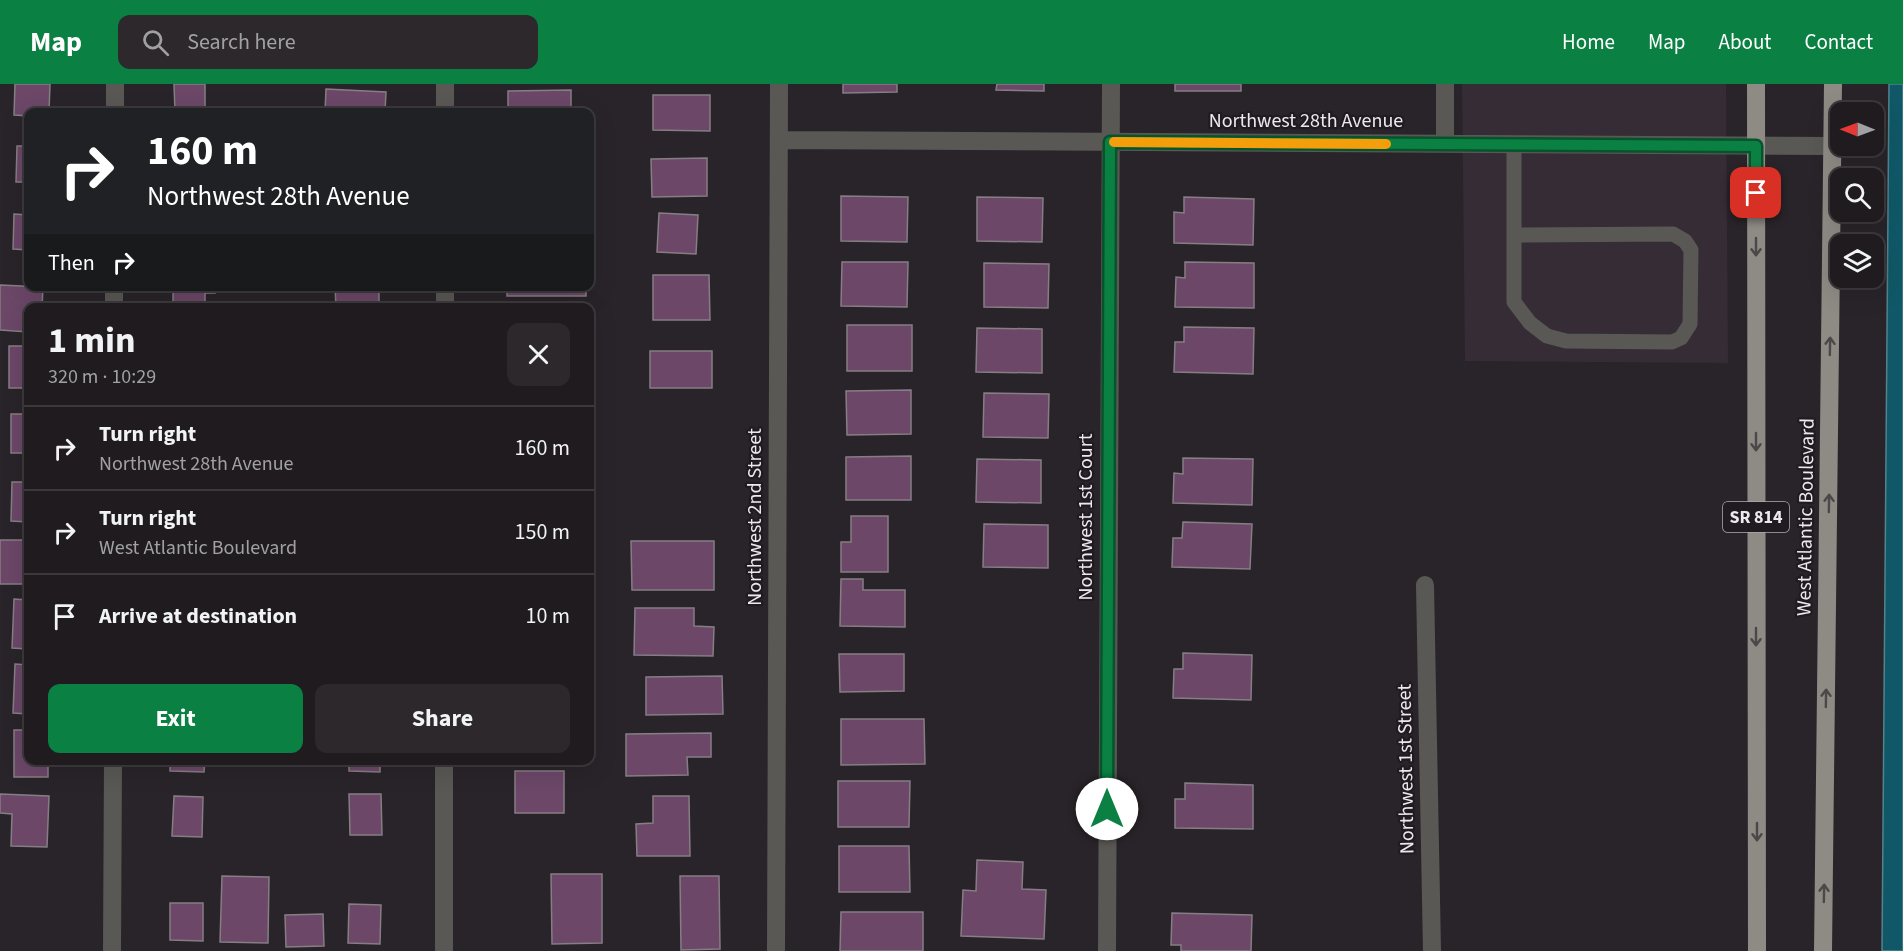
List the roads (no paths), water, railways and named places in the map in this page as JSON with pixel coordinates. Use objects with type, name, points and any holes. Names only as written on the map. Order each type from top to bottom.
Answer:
[{"type":"main road","name":"SR 814","points":[[1756,84],[1757,951]]},
{"type":"main road","name":"West Atlantic Boulevard","points":[[1833,84],[1833,102]]},
{"type":"main road","name":"West Atlantic Boulevard","points":[[1823,951],[1833,156]]},
{"type":"street","points":[[115,84],[115,108]]},
{"type":"street","points":[[445,84],[445,108]]},
{"type":"street","name":"Northwest 2nd Street","points":[[776,951],[780,84]]},
{"type":"street","name":"Northwest 1st Court","points":[[1107,951],[1111,84]]},
{"type":"street","points":[[1445,84],[1445,144]]},
{"type":"street","name":"Northwest 28th Avenue","points":[[779,140],[1830,146]]},
{"type":"street","name":"Northwest 1st Street","points":[[1425,585],[1432,951]]},
{"type":"street","points":[[112,951],[113,765]]},
{"type":"street","points":[[444,765],[444,951]]},
{"type":"lane","points":[[1514,144],[1514,236],[1514,302],[1530,323],[1547,336],[1566,341],[1672,342],[1681,338],[1690,324],[1691,250],[1685,241],[1673,234],[1514,236]]},
{"type":"water","points":[[1889,84],[1903,84],[1903,951],[1882,951]]}]
